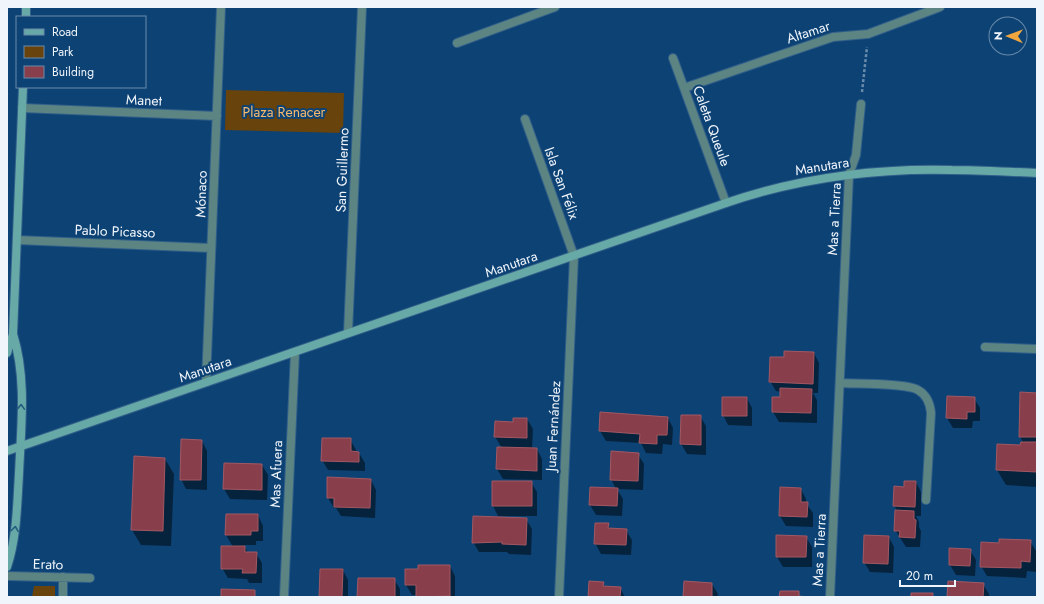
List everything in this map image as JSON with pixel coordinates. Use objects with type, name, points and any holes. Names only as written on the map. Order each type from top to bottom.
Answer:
[{"type":"main road","points":[[7,353],[13,334],[23,88]]},
{"type":"main road","name":"Manutara","points":[[7,451],[726,203],[780,187],[849,175],[900,171],[938,170],[1037,173]]},
{"type":"main road","points":[[7,567],[12,551],[15,528],[20,446],[22,375],[18,348],[13,334]]},
{"type":"street","name":"Mónaco","points":[[206,382],[221,7]]},
{"type":"street","name":"San Guillermo","points":[[348,333],[362,7]]},
{"type":"street","points":[[457,43],[533,11],[555,7]]},
{"type":"street","name":"Altamar","points":[[684,88],[833,37],[868,34],[940,7]]},
{"type":"street","name":"Caleta Queule","points":[[673,58],[726,203]]},
{"type":"street","name":"Mas a Tierra","points":[[830,597],[849,175],[856,156],[861,104]]},
{"type":"street","name":"Manet","points":[[22,108],[217,116]]},
{"type":"street","name":"Isla San Félix","points":[[525,119],[574,256]]},
{"type":"street","name":"Pablo Picasso","points":[[17,240],[211,248]]},
{"type":"street","name":"Juan Fernández","points":[[558,597],[574,256]]},
{"type":"street","points":[[984,347],[1037,349]]},
{"type":"street","name":"Mas Afuera","points":[[284,597],[295,352]]},
{"type":"street","points":[[840,383],[911,387],[923,393],[928,399],[931,406],[931,413],[926,500]]},
{"type":"street","name":"Erato","points":[[7,576],[90,578]]},
{"type":"street","points":[[63,578],[63,597]]},
{"type":"path","points":[[861,104],[868,34]]},
{"type":"green space","name":"Plaza Renacer","points":[[226,90],[344,93],[343,133],[225,130]]},
{"type":"green space","points":[[34,586],[55,586],[55,597],[32,597]]},
{"type":"building","points":[[784,351],[814,352],[813,384],[769,382],[770,357],[784,357]]},
{"type":"building","points":[[780,388],[812,389],[811,413],[772,412],[772,397],[780,397]]},
{"type":"building","points":[[1020,392],[1037,393],[1037,437],[1019,437]]},
{"type":"building","points":[[947,396],[975,397],[975,412],[967,412],[967,419],[946,418]]},
{"type":"building","points":[[722,397],[747,397],[747,416],[722,416]]},
{"type":"building","points":[[600,412],[668,417],[667,435],[657,435],[657,444],[639,443],[640,434],[599,431]]},
{"type":"building","points":[[681,415],[701,415],[701,445],[680,444]]},
{"type":"building","points":[[513,418],[527,418],[527,438],[494,437],[495,421],[513,422]]},
{"type":"building","points":[[322,438],[351,438],[351,451],[359,452],[359,462],[321,461]]},
{"type":"building","points":[[181,439],[202,440],[201,480],[180,480]]},
{"type":"building","points":[[1021,442],[1037,442],[1037,472],[996,470],[997,444],[1020,445]]},
{"type":"building","points":[[497,447],[537,448],[537,471],[496,469]]},
{"type":"building","points":[[611,451],[639,453],[638,481],[610,480]]},
{"type":"building","points":[[134,456],[165,458],[163,531],[131,530]]},
{"type":"building","points":[[224,463],[262,464],[262,490],[223,489]]},
{"type":"building","points":[[327,477],[371,479],[370,508],[334,507],[334,498],[327,498]]},
{"type":"building","points":[[492,481],[532,481],[532,506],[492,506]]},
{"type":"building","points":[[904,481],[916,481],[915,507],[893,506],[894,486],[904,487]]},
{"type":"building","points":[[590,487],[618,488],[617,506],[589,505]]},
{"type":"building","points":[[780,487],[801,488],[801,502],[808,502],[807,517],[779,516]]},
{"type":"building","points":[[895,510],[914,511],[914,519],[916,520],[915,538],[899,537],[900,531],[894,531]]},
{"type":"building","points":[[226,514],[258,514],[258,531],[251,531],[251,535],[225,535]]},
{"type":"building","points":[[473,516],[527,518],[526,545],[502,544],[502,542],[472,543]]},
{"type":"building","points":[[595,523],[609,523],[608,528],[627,529],[626,545],[594,544]]},
{"type":"building","points":[[776,535],[807,536],[806,557],[776,557]]},
{"type":"building","points":[[864,535],[889,536],[888,564],[863,563]]},
{"type":"building","points":[[999,539],[1031,540],[1030,562],[1021,561],[1021,568],[980,567],[981,542],[999,543]]},
{"type":"building","points":[[221,546],[245,546],[245,552],[257,552],[256,573],[242,573],[243,569],[221,569]]},
{"type":"building","points":[[949,548],[971,549],[970,566],[949,565]]},
{"type":"building","points":[[418,565],[450,565],[450,596],[416,597],[416,585],[405,585],[405,569],[418,569]]},
{"type":"building","points":[[320,569],[343,569],[342,597],[319,597]]},
{"type":"building","points":[[358,578],[395,578],[395,597],[357,597]]},
{"type":"building","points":[[589,581],[604,582],[603,586],[621,587],[620,597],[588,597]]},
{"type":"building","points":[[684,581],[712,583],[712,597],[683,597]]},
{"type":"building","points":[[948,581],[984,583],[983,597],[947,597]]},
{"type":"building","points":[[221,589],[255,590],[255,597],[221,597]]},
{"type":"building","points":[[780,591],[799,591],[799,596],[808,597],[779,597]]},
{"type":"building","points":[[911,593],[933,593],[933,597],[911,597]]}]
